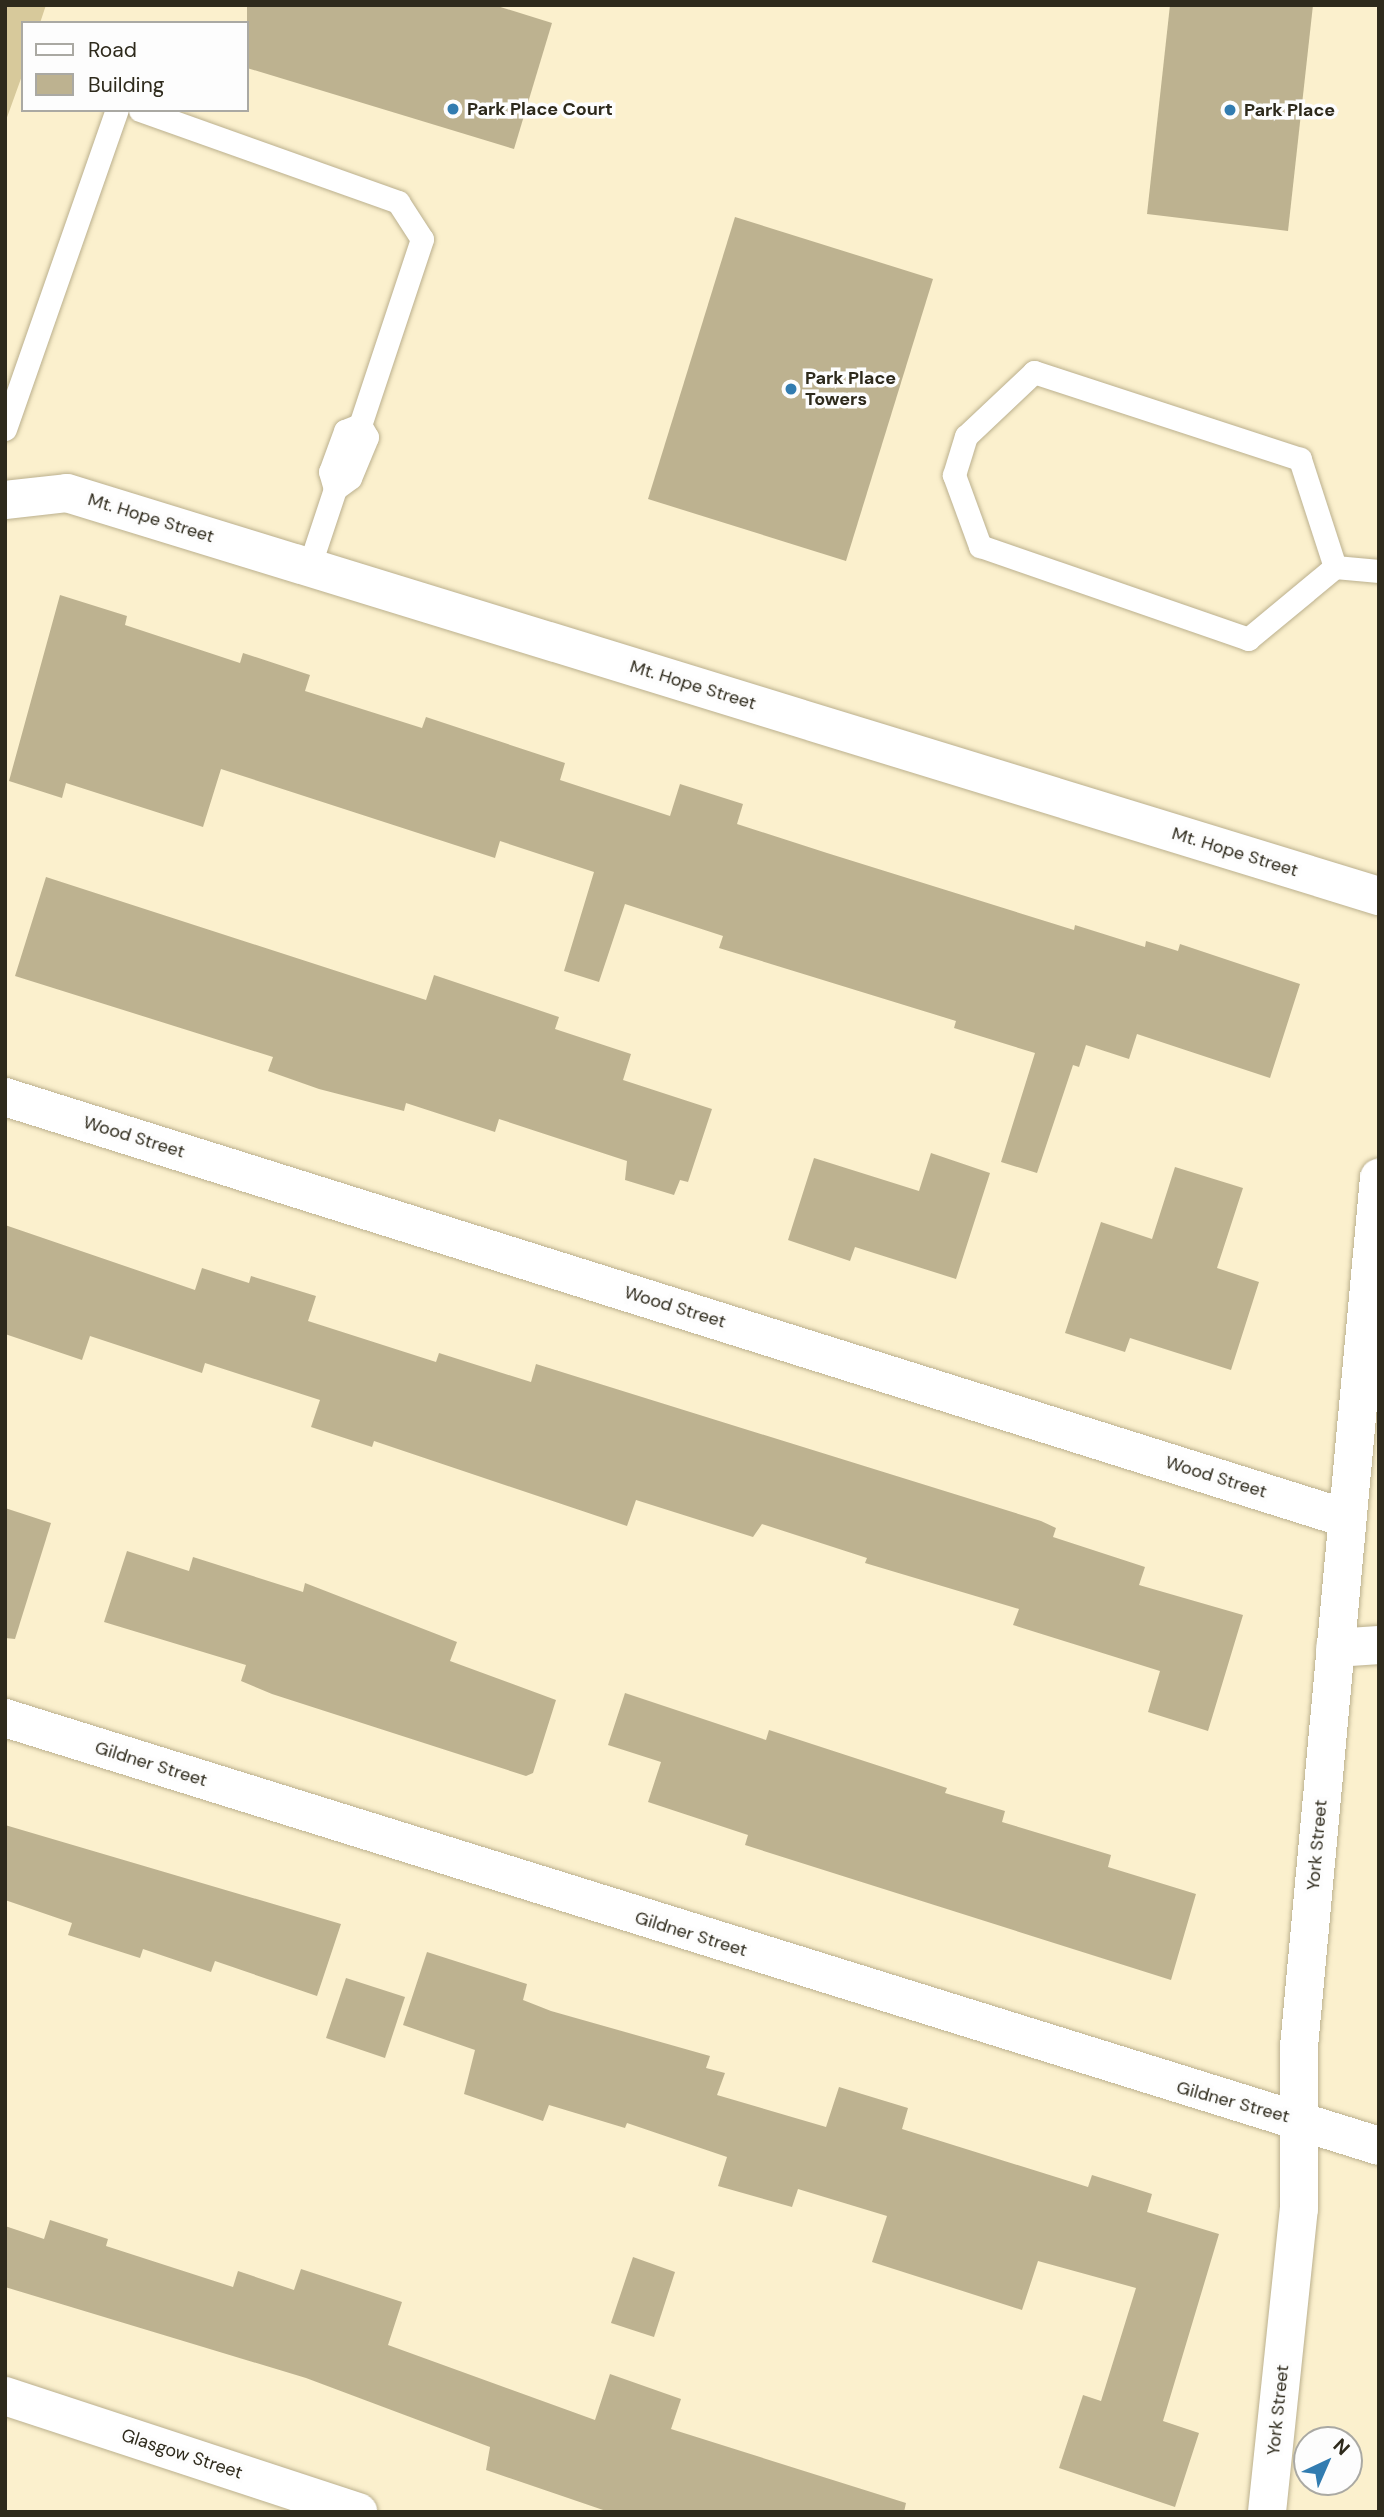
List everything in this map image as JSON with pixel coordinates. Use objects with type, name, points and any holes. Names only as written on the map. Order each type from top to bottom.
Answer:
[{"type":"street","name":"Mt. Hope Street","points":[[5,499],[67,493],[1379,896]]},
{"type":"street","name":"Wood Street","points":[[5,1097],[1345,1518]]},
{"type":"street","name":"York Street","points":[[1267,2512],[1299,2209],[1299,2047],[1345,1518],[1379,1178]]},
{"type":"street","points":[[1335,1648],[1379,1645]]},
{"type":"street","name":"Gildner Street","points":[[5,1718],[1379,2146]]},
{"type":"street","name":"Glasgow Street","points":[[5,2396],[358,2512]]},
{"type":"lane","points":[[5,429],[116,112]]},
{"type":"lane","points":[[146,112],[398,202],[422,239],[360,425],[366,437],[350,478],[335,489],[309,567]]},
{"type":"lane","points":[[1335,567],[1300,459],[1034,372],[966,436],[954,475],[980,546],[1248,639],[1335,567],[1379,570]]},
{"type":"shaded area","points":[[5,5],[46,5],[41,21],[21,21],[21,79],[5,123]]},
{"type":"building","name":"Park Place Court","points":[[247,5],[494,5],[552,23],[514,149],[248,68]]},
{"type":"building","name":"Park Place","points":[[1170,5],[1313,5],[1288,231],[1147,214]]},
{"type":"building","name":"Park Place Towers","points":[[735,217],[933,279],[846,561],[648,499]]},
{"type":"building","points":[[60,595],[127,616],[125,625],[240,663],[243,653],[310,675],[305,691],[422,728],[426,717],[565,763],[560,780],[670,816],[680,784],[743,804],[737,824],[1074,930],[1075,925],[1145,947],[1146,941],[1178,951],[1180,944],[1300,984],[1270,1078],[1137,1034],[1129,1059],[1086,1045],[1079,1067],[1073,1065],[1037,1173],[1001,1162],[1035,1053],[954,1028],[956,1021],[719,948],[723,936],[625,904],[599,982],[564,971],[594,872],[500,841],[495,858],[221,769],[203,827],[66,783],[62,798],[9,781]]},
{"type":"building","points":[[46,877],[426,1000],[434,975],[559,1017],[555,1029],[631,1054],[623,1080],[712,1109],[688,1182],[680,1180],[674,1195],[625,1180],[627,1161],[499,1119],[495,1132],[406,1103],[404,1111],[319,1089],[268,1071],[273,1057],[15,976]]},
{"type":"building","points":[[931,1153],[990,1173],[956,1279],[855,1247],[850,1261],[788,1240],[814,1158],[919,1191]]},
{"type":"building","points":[[1175,1167],[1243,1188],[1217,1268],[1259,1282],[1231,1370],[1130,1338],[1125,1352],[1065,1333],[1101,1222],[1152,1239]]},
{"type":"building","points":[[5,1225],[195,1290],[202,1268],[249,1283],[251,1276],[316,1296],[308,1321],[436,1362],[439,1353],[531,1382],[536,1364],[1041,1521],[1056,1528],[1053,1537],[1145,1567],[1139,1585],[1243,1615],[1208,1731],[1148,1712],[1160,1671],[1013,1625],[1019,1609],[865,1563],[867,1558],[762,1524],[753,1537],[636,1500],[627,1526],[374,1441],[372,1447],[311,1427],[320,1400],[205,1363],[202,1373],[90,1336],[82,1360],[5,1334]]},
{"type":"building","points":[[5,1508],[51,1523],[15,1639],[5,1638]]},
{"type":"building","points":[[127,1551],[189,1571],[193,1557],[303,1592],[305,1583],[457,1642],[450,1661],[556,1700],[533,1773],[526,1776],[272,1694],[241,1681],[246,1665],[104,1622]]},
{"type":"building","points":[[625,1693],[766,1740],[769,1730],[947,1788],[945,1793],[1005,1811],[1002,1822],[1111,1855],[1108,1867],[1196,1894],[1171,1980],[745,1845],[748,1835],[648,1802],[661,1762],[608,1745]]},
{"type":"building","points":[[5,1825],[341,1924],[317,1996],[215,1961],[211,1972],[143,1949],[140,1958],[68,1935],[72,1923],[5,1900]]},
{"type":"building","points":[[427,1952],[527,1984],[523,2000],[551,2011],[710,2056],[706,2068],[725,2073],[717,2095],[826,2127],[839,2087],[908,2108],[902,2129],[1088,2187],[1092,2175],[1152,2194],[1147,2212],[1219,2234],[1163,2421],[1199,2433],[1175,2507],[1059,2468],[1083,2395],[1101,2401],[1136,2288],[1038,2261],[1022,2310],[872,2262],[887,2216],[798,2189],[792,2207],[718,2186],[727,2157],[627,2123],[625,2128],[549,2105],[543,2121],[464,2094],[475,2050],[403,2025]]},
{"type":"building","points":[[346,1978],[405,1997],[385,2058],[326,2038]]},
{"type":"building","points":[[50,2220],[108,2239],[106,2246],[233,2287],[238,2271],[294,2290],[301,2269],[402,2302],[388,2345],[595,2420],[610,2374],[681,2399],[671,2429],[906,2503],[904,2512],[609,2512],[486,2470],[490,2447],[306,2378],[5,2287],[5,2226],[44,2239]]},
{"type":"building","points":[[633,2257],[675,2272],[654,2337],[611,2323]]},
{"type":"place","name":"Park Place Court","points":[[453,109]]},
{"type":"place","name":"Park Place","points":[[1230,110]]},
{"type":"place","name":"Park Place Towers","points":[[791,389]]}]
